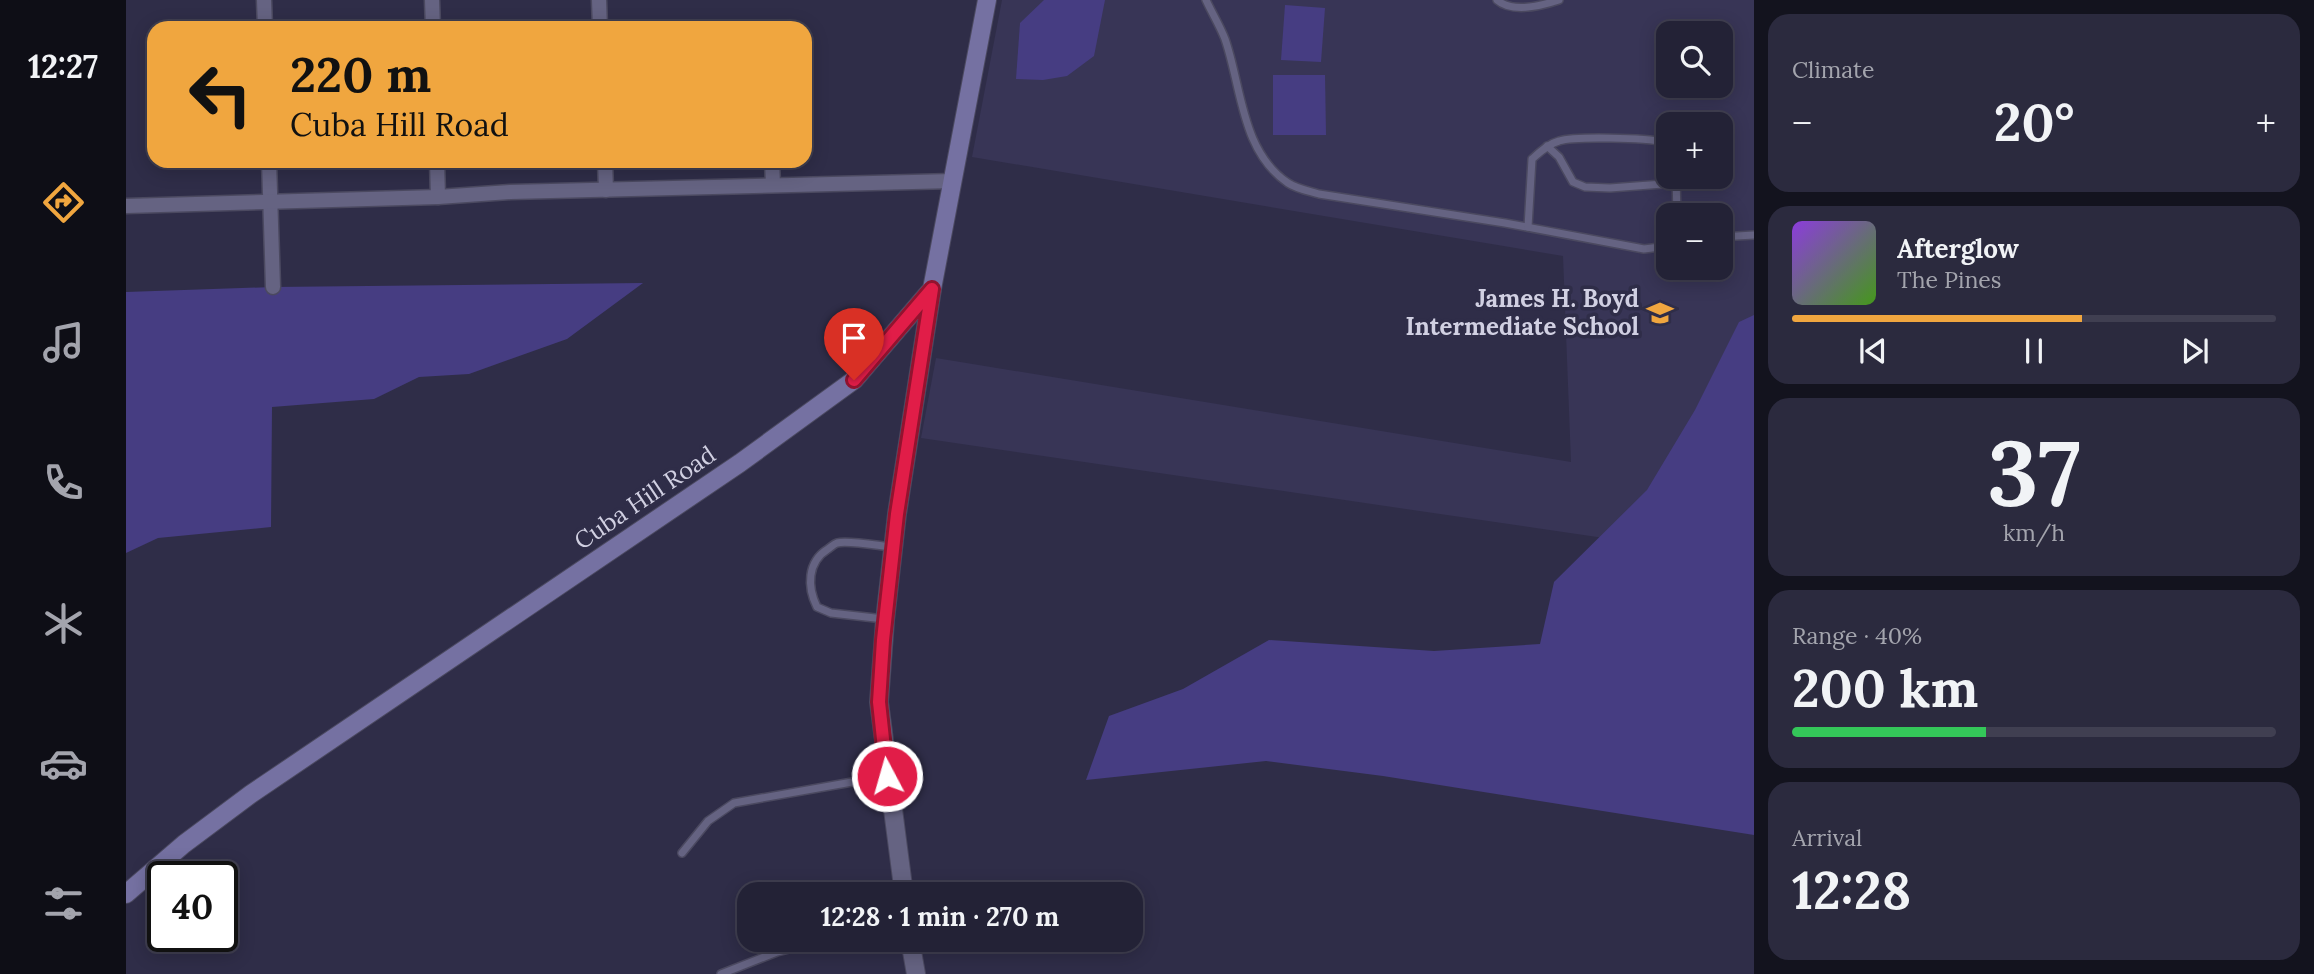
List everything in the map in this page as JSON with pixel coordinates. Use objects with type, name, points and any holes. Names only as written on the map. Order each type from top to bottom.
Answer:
[{"type":"main road","name":"Cuba Hill Road","points":[[126,894],[184,844],[251,794],[740,463],[854,380],[932,289],[987,0]]},
{"type":"street","points":[[264,0],[265,21]]},
{"type":"street","points":[[432,0],[433,21]]},
{"type":"street","points":[[599,0],[600,21]]},
{"type":"street","points":[[270,168],[273,287]]},
{"type":"street","points":[[437,168],[438,197]]},
{"type":"street","points":[[605,168],[606,190]]},
{"type":"street","points":[[772,168],[773,185]]},
{"type":"street","points":[[126,206],[953,181]]},
{"type":"street","points":[[902,882],[879,702],[893,547],[932,289]]},
{"type":"street","points":[[912,952],[916,974]]},
{"type":"lane","points":[[1206,0],[1224,38],[1242,110],[1258,150],[1273,170],[1290,185],[1319,194],[1528,227],[1644,249],[1656,248]]},
{"type":"lane","points":[[1497,0],[1506,6],[1526,7],[1559,0]]},
{"type":"lane","points":[[1528,227],[1532,159],[1547,146],[1560,140],[1656,140]]},
{"type":"lane","points":[[1547,146],[1559,157],[1573,183],[1585,187],[1610,188],[1656,182]]},
{"type":"lane","points":[[1733,236],[1754,234]]},
{"type":"lane","points":[[885,620],[831,612],[817,607],[811,595],[810,580],[814,563],[822,552],[837,543],[893,547]]},
{"type":"lane","points":[[682,853],[708,821],[734,803],[887,776]]},
{"type":"lane","points":[[721,974],[777,952]]},
{"type":"shaded area","name":"James H. Boyd Intermediate School","points":[[1002,0],[1754,0],[1754,560],[921,438],[936,358],[1571,462],[1563,256],[972,157]]},
{"type":"shaded area","points":[[1044,0],[1105,0],[1094,56],[1067,76],[1043,80],[1016,79],[1020,23]]},
{"type":"shaded area","points":[[1285,5],[1325,8],[1321,62],[1281,60]]},
{"type":"shaded area","points":[[1273,75],[1325,75],[1326,135],[1273,135]]},
{"type":"shaded area","points":[[643,283],[567,339],[469,374],[419,377],[374,399],[272,407],[271,527],[158,538],[126,553],[126,292],[273,287]]},
{"type":"shaded area","points":[[1754,315],[1754,835],[1383,776],[1266,761],[1086,780],[1109,716],[1183,689],[1269,640],[1434,651],[1540,644],[1554,582],[1647,490],[1695,410],[1739,322]]},
{"type":"place","name":"James H. Boyd Intermediate School","points":[[1660,313]]},
{"type":"route","points":[[854,380],[932,289],[897,514],[883,640],[879,702],[887,776]]}]
